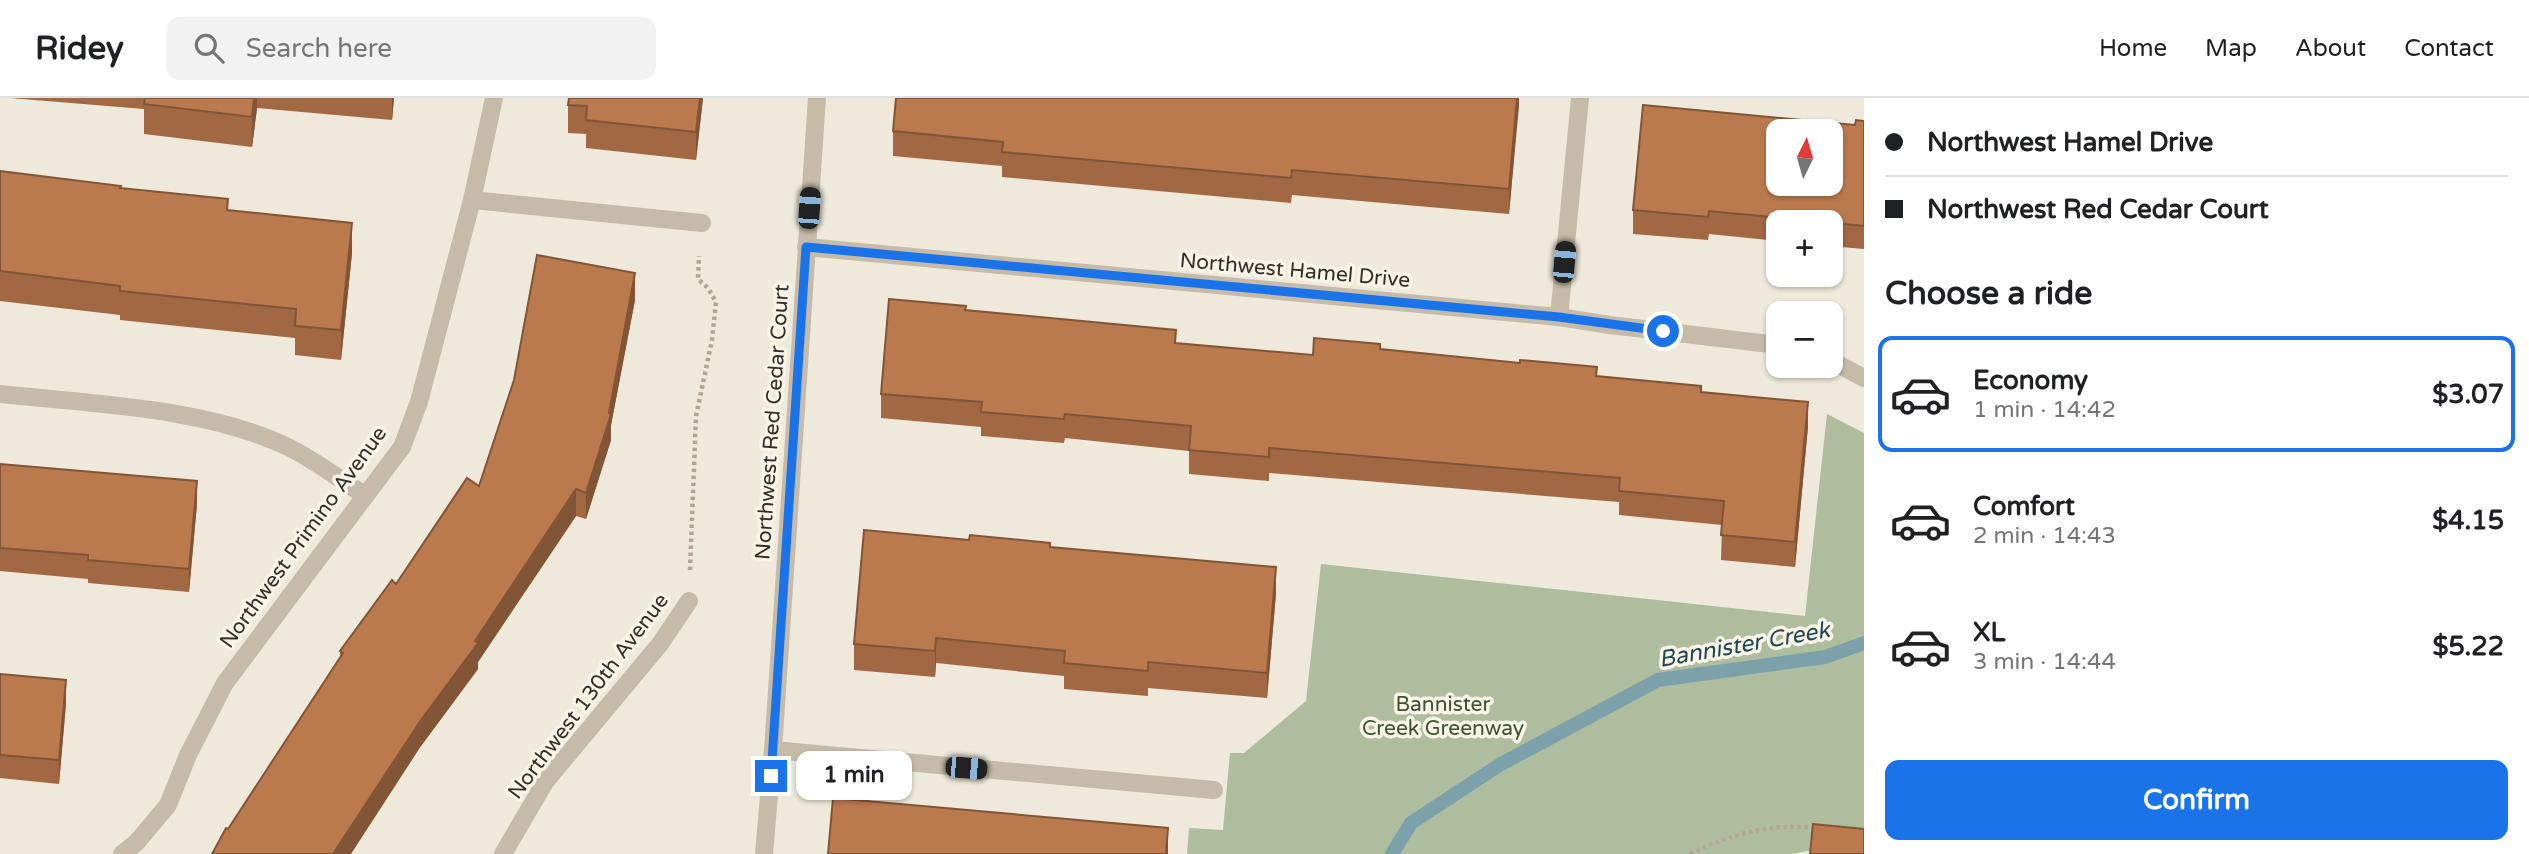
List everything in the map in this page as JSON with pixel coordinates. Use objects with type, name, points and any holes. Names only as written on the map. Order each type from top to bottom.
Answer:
[{"type":"street","name":"Northwest Primino Avenue","points":[[122,854],[137,842],[168,805],[188,755],[225,683],[402,447],[419,402],[472,200],[494,98]]},
{"type":"street","name":"Northwest Red Cedar Court","points":[[764,854],[774,750],[817,98]]},
{"type":"street","points":[[1559,317],[1580,98]]},
{"type":"street","points":[[472,200],[702,223]]},
{"type":"street","name":"Northwest Hamel Drive","points":[[806,247],[1559,317],[1766,343]]},
{"type":"street","points":[[1843,366],[1864,378]]},
{"type":"street","points":[[0,394],[159,412],[230,426],[288,447],[365,495]]},
{"type":"street","name":"Northwest 130th Avenue","points":[[503,854],[545,782],[660,644],[689,601]]},
{"type":"street","points":[[774,750],[1214,790]]},
{"type":"path","points":[[689,601],[696,416],[712,341],[716,302],[708,288],[698,279],[702,223]]},
{"type":"path","points":[[1690,854],[1748,831],[1787,825],[1825,829]]},
{"type":"green space","name":"Bannister Creek Greenway","points":[[1827,414],[1864,433],[1864,854],[1808,851],[1791,854],[1187,854],[1189,828],[1223,830],[1230,753],[1244,753],[1306,701],[1321,564],[1805,616]]},
{"type":"building","points":[[145,98],[254,98],[252,117],[144,104]]},
{"type":"building","points":[[569,98],[700,98],[696,132],[586,120],[587,106],[568,105]]},
{"type":"building","points":[[896,98],[1517,98],[1509,189],[1292,170],[1291,178],[1002,152],[1003,142],[893,131]]},
{"type":"building","points":[[1643,105],[1791,119],[1766,119],[1766,196],[1843,196],[1843,124],[1855,125],[1856,120],[1864,121],[1864,226],[1843,224],[1843,210],[1766,210],[1766,217],[1709,211],[1708,217],[1633,210]]},
{"type":"building","points":[[0,171],[121,186],[120,188],[228,199],[227,210],[352,223],[341,330],[295,326],[296,309],[120,291],[120,286],[0,271]]},
{"type":"building","points":[[537,255],[635,273],[609,413],[611,414],[586,493],[576,489],[475,641],[478,643],[421,720],[333,854],[212,854],[226,828],[228,829],[343,653],[340,651],[392,580],[396,584],[467,478],[479,486],[514,380]]},
{"type":"building","points":[[889,299],[966,306],[965,310],[1176,330],[1175,343],[1313,355],[1314,338],[1380,344],[1380,349],[1520,363],[1520,360],[1597,367],[1596,376],[1701,386],[1701,392],[1808,402],[1795,542],[1721,535],[1724,501],[1619,491],[1620,478],[1269,448],[1269,457],[1189,450],[1191,426],[1065,414],[1064,419],[981,412],[982,402],[881,394]]},
{"type":"building","points":[[0,464],[197,481],[189,569],[88,560],[88,555],[0,548]]},
{"type":"building","points":[[864,530],[969,540],[970,535],[1050,543],[1050,547],[1276,567],[1267,673],[1148,662],[1148,671],[1064,663],[1065,651],[936,638],[935,651],[854,644]]},
{"type":"building","points":[[0,674],[66,680],[59,760],[0,755]]},
{"type":"building","points":[[833,798],[1168,828],[1166,854],[828,854]]},
{"type":"building","points":[[1813,824],[1864,829],[1864,854],[1810,854]]},
{"type":"waterway","name":"Bannister Creek","points":[[1392,854],[1411,823],[1501,764],[1658,680],[1825,657],[1864,643]]},
{"type":"route","points":[[771,776],[806,247],[1559,317],[1663,331]]}]
